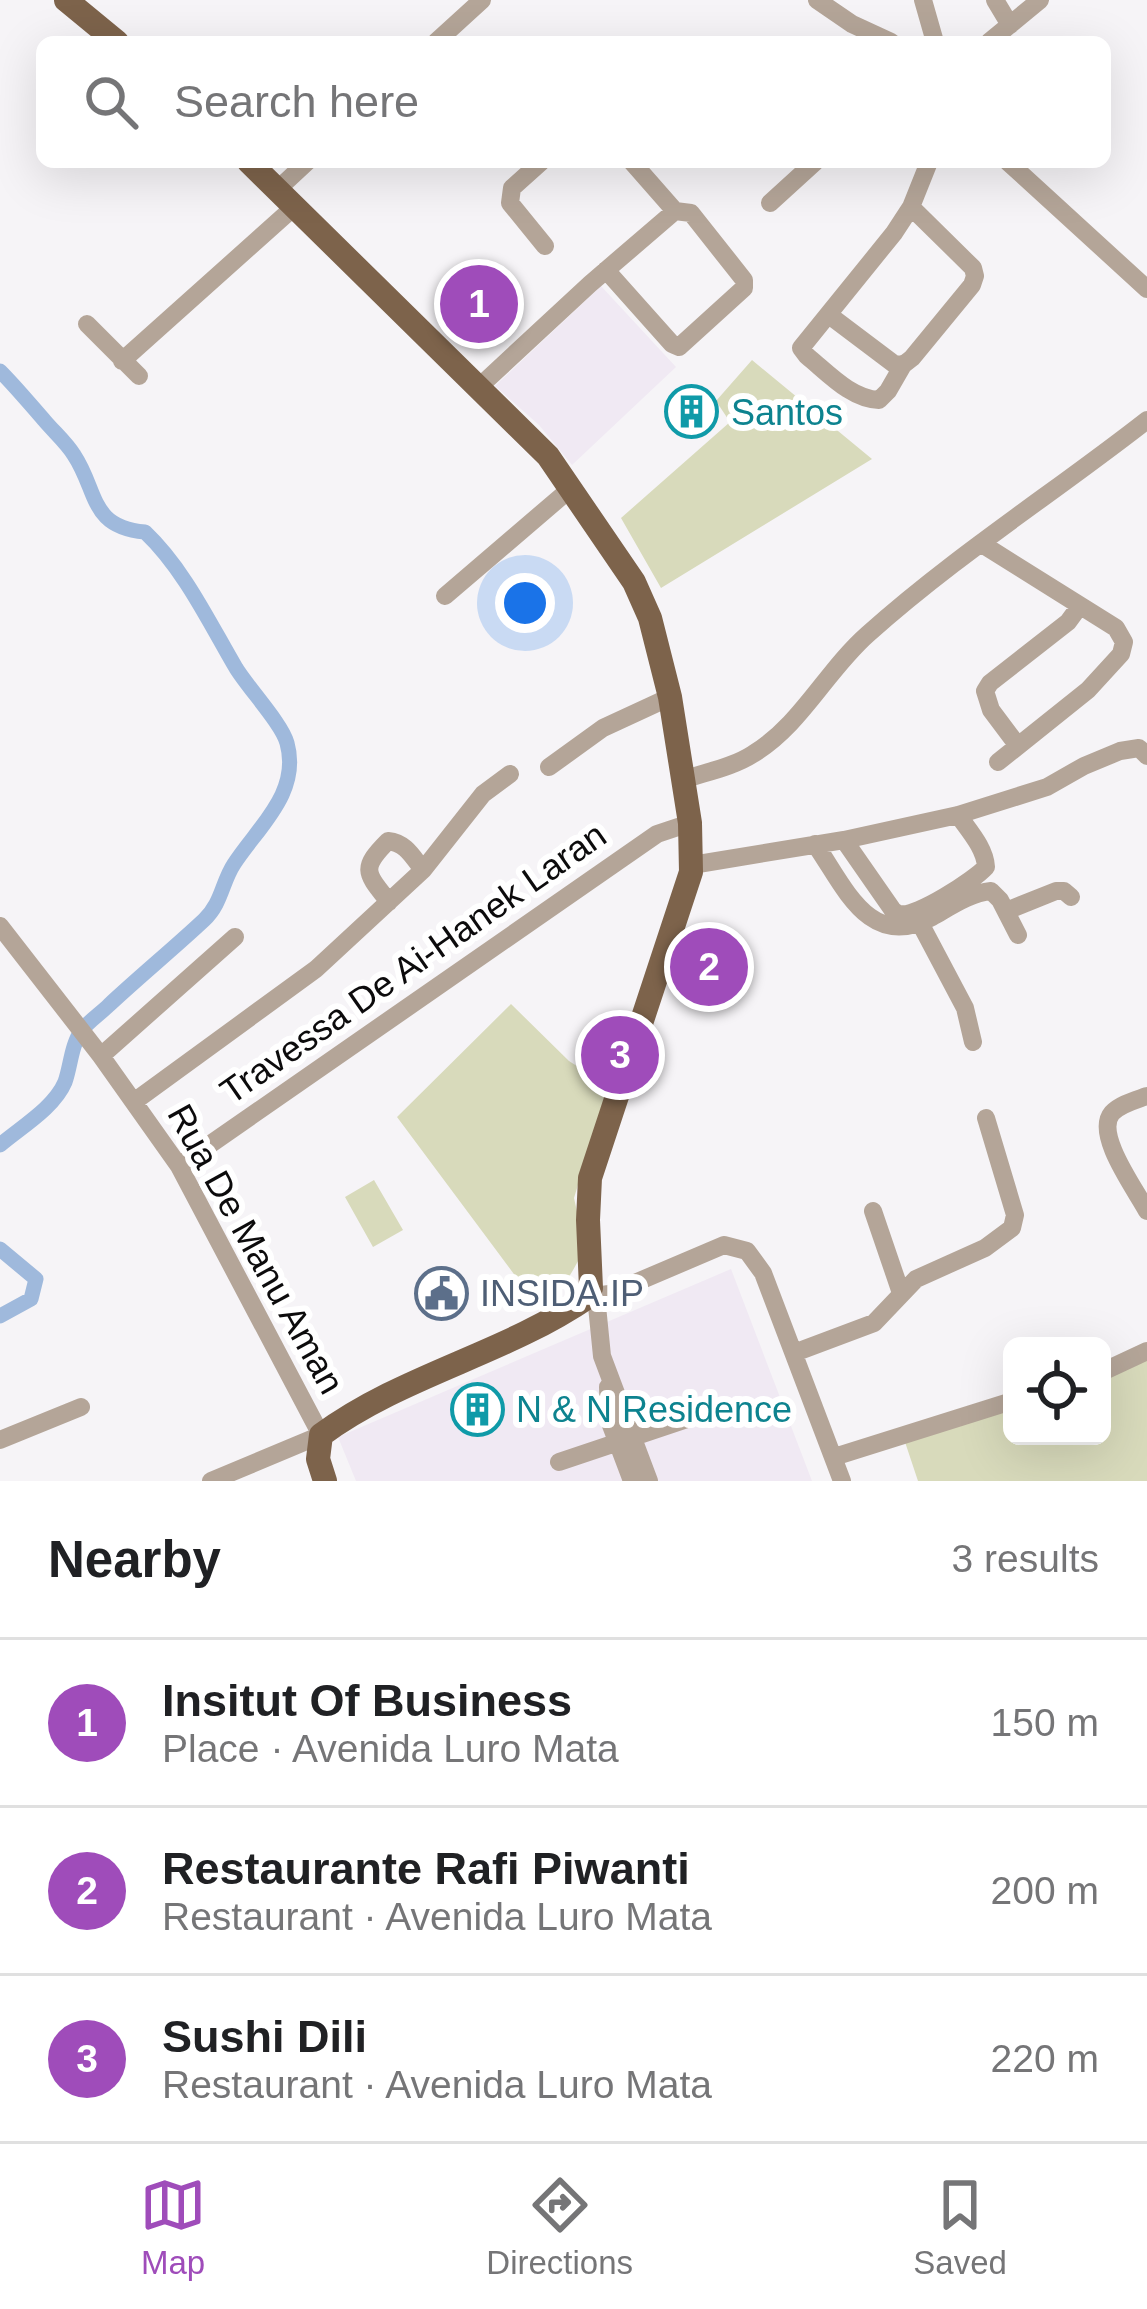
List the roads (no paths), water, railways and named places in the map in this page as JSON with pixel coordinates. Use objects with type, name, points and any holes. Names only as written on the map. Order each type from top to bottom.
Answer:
[{"type":"main road","points":[[66,0],[110,36]]},
{"type":"main road","points":[[255,168],[548,457],[634,581],[650,618],[670,698],[690,823],[692,865],[678,918],[590,1178],[592,1297],[550,1321],[354,1410],[321,1435],[318,1459],[325,1481]]},
{"type":"street","points":[[443,36],[482,0]]},
{"type":"street","points":[[818,0],[852,25],[877,36]]},
{"type":"street","points":[[923,0],[933,36]]},
{"type":"street","points":[[995,0],[1010,25]]},
{"type":"street","points":[[996,36],[1040,0]]},
{"type":"street","points":[[122,361],[285,198],[303,168]]},
{"type":"street","points":[[534,168],[512,188],[510,203],[544,246]]},
{"type":"street","points":[[606,270],[679,347],[744,288],[744,280],[691,213],[675,211],[637,168]]},
{"type":"street","points":[[770,203],[808,168]]},
{"type":"street","points":[[911,207],[974,268],[975,276],[903,365],[888,391],[879,400],[871,400],[854,394],[801,348],[911,207],[927,168]]},
{"type":"street","points":[[1015,168],[1147,289]]},
{"type":"street","points":[[478,388],[675,211]]},
{"type":"street","points":[[829,315],[894,364],[903,365]]},
{"type":"street","points":[[87,324],[139,376]]},
{"type":"street","points":[[683,780],[749,757],[773,740],[863,638],[1147,420]]},
{"type":"street","points":[[445,596],[570,489]]},
{"type":"street","points":[[982,544],[1116,628],[1124,642],[1121,654],[1088,690],[998,762]]},
{"type":"street","points":[[1018,746],[991,710],[985,691],[1079,607]]},
{"type":"street","points":[[549,767],[603,728],[670,698]]},
{"type":"street","points":[[692,865],[958,815],[1047,787],[1120,752],[1139,748],[1147,755]]},
{"type":"street","points":[[135,1101],[316,969],[423,870],[483,794],[510,774]]},
{"type":"street","points":[[844,839],[892,909],[900,915],[911,913],[986,867],[981,849],[958,815]]},
{"type":"street","name":"Travessa De Ai-Hanek Laran","points":[[179,1166],[657,834],[690,823]]},
{"type":"street","points":[[389,902],[369,878],[368,868],[371,857],[388,841],[406,847],[423,870]]},
{"type":"street","points":[[814,844],[860,908],[879,925],[894,929],[920,923],[991,891],[1018,935]]},
{"type":"street","points":[[1006,911],[1056,891],[1071,897]]},
{"type":"street","points":[[920,923],[965,1008],[973,1042]]},
{"type":"street","name":"Rua De Manu Aman","points":[[0,926],[101,1055],[179,1166],[321,1435]]},
{"type":"street","points":[[101,1055],[235,937]]},
{"type":"street","points":[[1147,1096],[1114,1110],[1106,1125],[1109,1144],[1147,1211]]},
{"type":"street","points":[[794,1353],[874,1323],[916,1280],[985,1248],[1012,1228],[1015,1215],[986,1118]]},
{"type":"street","points":[[873,1211],[901,1293]]},
{"type":"street","points":[[632,1481],[592,1297],[724,1245],[747,1251],[763,1273],[842,1481]]},
{"type":"street","points":[[1111,1368],[1147,1352]]},
{"type":"street","points":[[834,1457],[1003,1404]]},
{"type":"street","points":[[0,1441],[81,1407]]},
{"type":"street","points":[[559,1462],[702,1414]]},
{"type":"street","points":[[212,1481],[321,1435]]},
{"type":"street","points":[[626,1439],[650,1481]]},
{"type":"waterway","points":[[0,371],[71,450],[104,515],[127,529],[145,532],[172,562],[236,668],[279,726],[290,761],[282,794],[234,864],[210,913],[85,1027],[60,1091],[0,1145]]},
{"type":"waterway","points":[[0,1249],[36,1279],[31,1299],[0,1316]]},
{"type":"place","name":"Insitut Of Business","points":[[479,304]]},
{"type":"place","name":"Santos","points":[[692,412]]},
{"type":"place","name":"Restaurante Rafi Piwanti","points":[[709,967]]},
{"type":"place","name":"Sushi Dili","points":[[620,1055]]},
{"type":"place","name":"INSIDA.IP","points":[[441,1293]]},
{"type":"place","name":"N & N Residence","points":[[477,1409]]}]
